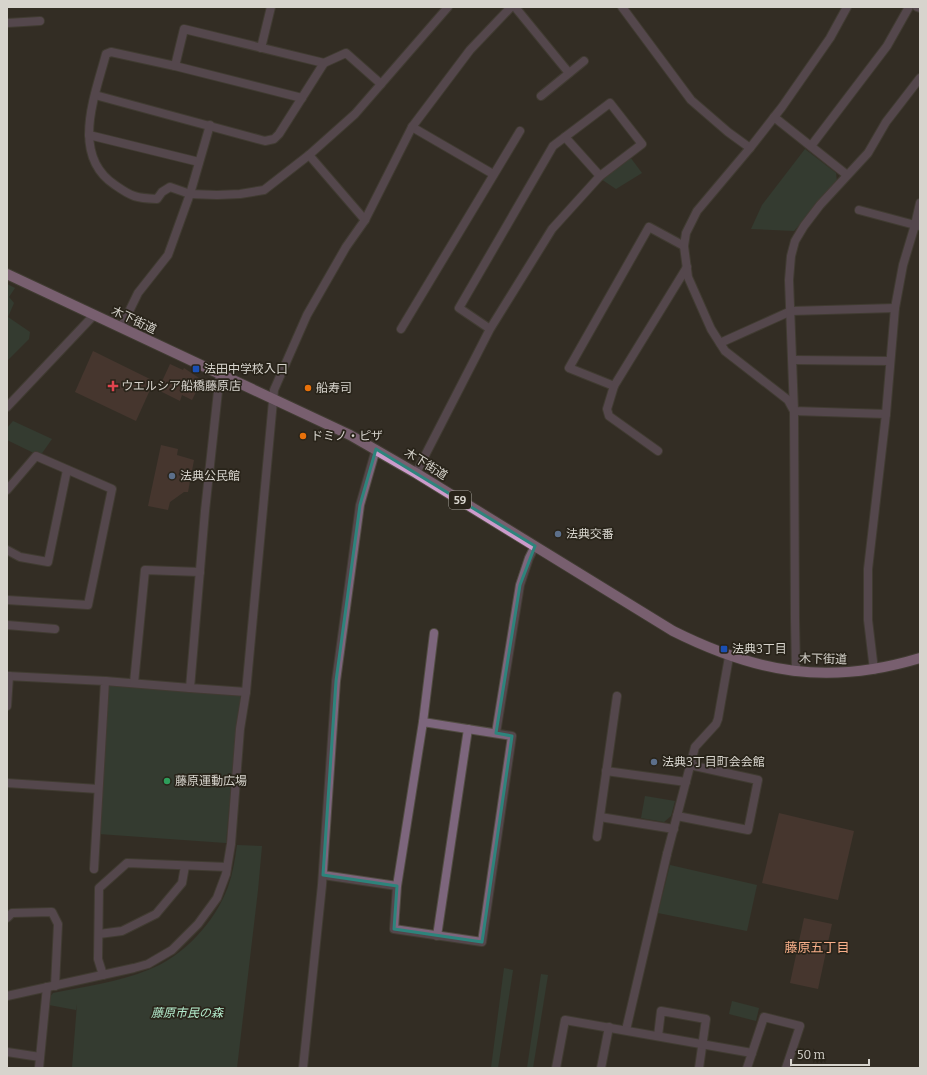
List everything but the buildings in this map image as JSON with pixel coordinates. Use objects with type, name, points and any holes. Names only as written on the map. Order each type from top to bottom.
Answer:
[{"type":"main road","name":"木下街道","points":[[7,274],[274,398],[376,449],[673,632],[729,657],[761,666],[796,672],[822,674],[874,670],[920,658]]},
{"type":"street","points":[[261,48],[270,7]]},
{"type":"street","points":[[302,98],[175,66],[111,52],[106,54],[89,122],[92,158],[96,168],[110,182],[135,198],[158,198],[162,192],[170,187],[190,194],[240,194],[264,190],[309,155],[355,114],[448,7]]},
{"type":"street","points":[[7,996],[148,964],[166,954],[179,944],[198,924],[222,887],[231,844],[240,729],[246,692],[274,390],[307,315],[346,247],[365,220],[412,127],[470,50],[512,7]]},
{"type":"street","points":[[515,7],[569,73]]},
{"type":"street","points":[[622,7],[692,100],[728,132],[750,148]]},
{"type":"street","points":[[794,411],[788,400],[725,351],[711,329],[688,277],[684,246],[686,233],[696,211],[750,148],[774,117],[830,38],[847,7]]},
{"type":"street","points":[[811,146],[887,46],[909,7]]},
{"type":"street","points":[[7,23],[40,21]]},
{"type":"street","points":[[175,66],[184,29],[324,63]]},
{"type":"street","points":[[95,95],[265,141],[274,139],[279,134],[324,63],[346,53],[381,84]]},
{"type":"street","points":[[541,96],[584,61]]},
{"type":"street","points":[[796,672],[794,619],[794,360],[791,311],[791,256],[795,241],[804,226],[820,205],[868,153],[886,122],[920,78]]},
{"type":"street","points":[[416,473],[490,329],[552,229],[600,176],[642,144],[610,103],[553,146],[459,308],[490,329]]},
{"type":"street","points":[[774,117],[847,175]]},
{"type":"street","points":[[121,328],[138,293],[168,255],[190,194],[210,125]]},
{"type":"street","points":[[412,127],[493,174]]},
{"type":"street","points":[[401,329],[520,131]]},
{"type":"street","points":[[89,135],[199,162]]},
{"type":"street","points":[[565,137],[600,176]]},
{"type":"street","points":[[309,155],[365,220]]},
{"type":"street","points":[[874,670],[868,620],[868,568],[886,414],[895,308],[903,265],[918,225],[920,203]]},
{"type":"street","points":[[859,210],[918,225]]},
{"type":"street","points":[[614,386],[569,368],[649,227],[684,246]]},
{"type":"street","points":[[658,451],[610,416],[607,409],[614,386],[687,267]]},
{"type":"street","points":[[720,343],[791,311],[895,308]]},
{"type":"street","points":[[7,407],[94,315]]},
{"type":"street","points":[[794,360],[890,361]]},
{"type":"street","points":[[190,688],[220,373]]},
{"type":"street","points":[[794,411],[886,414]]},
{"type":"street","points":[[303,1068],[323,875],[337,674],[360,505],[376,449]]},
{"type":"street","points":[[7,490],[36,456],[112,489],[88,605],[7,600]]},
{"type":"street","points":[[7,550],[20,557],[48,562],[67,470]]},
{"type":"street","points":[[496,734],[520,585],[529,558],[535,546]]},
{"type":"street","points":[[134,683],[145,570],[200,572]]},
{"type":"street","points":[[7,625],[55,629]]},
{"type":"street","points":[[423,722],[512,736],[482,942],[394,929],[397,886],[423,722],[434,633]]},
{"type":"street","points":[[626,1030],[667,854],[690,765],[695,747],[718,720],[729,657]]},
{"type":"street","points":[[7,706],[8,676],[105,681],[246,692]]},
{"type":"street","points":[[94,869],[105,681]]},
{"type":"street","points":[[597,837],[617,696]]},
{"type":"street","points":[[437,936],[468,729]]},
{"type":"street","points":[[677,816],[748,830],[758,780],[690,765]]},
{"type":"street","points":[[606,771],[686,782]]},
{"type":"street","points":[[7,783],[98,789]]},
{"type":"street","points":[[600,817],[674,829]]},
{"type":"street","points":[[103,975],[98,959],[99,888],[127,863],[227,867]]},
{"type":"street","points":[[99,934],[122,931],[156,914],[182,883],[185,866]]},
{"type":"street","points":[[323,875],[397,886]]},
{"type":"street","points":[[7,918],[12,913],[52,912],[58,924],[39,1068]]},
{"type":"street","points":[[658,1036],[661,1011],[706,1019],[704,1044],[699,1068]]},
{"type":"street","points":[[747,1068],[764,1017],[800,1026],[786,1068]]},
{"type":"street","points":[[556,1068],[565,1020],[752,1053]]},
{"type":"street","points":[[601,1068],[608,1027]]},
{"type":"street","points":[[7,1052],[40,1057]]},
{"type":"highlighted area","points":[[376,449],[535,546],[520,585],[496,733],[512,736],[482,942],[394,929],[397,886],[323,875],[336,681],[360,505]]},
{"type":"green space","points":[[805,149],[836,173],[837,182],[794,231],[751,229],[762,205]]},
{"type":"green space","points":[[630,157],[642,173],[616,189],[601,179]]},
{"type":"green space","points":[[7,284],[15,288],[9,297],[14,303],[8,317],[30,332],[29,339],[7,361]]},
{"type":"green space","points":[[13,421],[52,439],[40,456],[7,440],[7,428]]},
{"type":"green space","name":"藤原運動広場","points":[[108,685],[241,696],[236,727],[226,843],[99,834]]},
{"type":"green space","points":[[645,796],[675,801],[671,816],[664,822],[641,818]]},
{"type":"green space","name":"藤原市民の森","points":[[237,845],[262,846],[237,1068],[72,1068],[77,1004],[76,1010],[49,1005],[49,998],[53,993],[101,984],[148,970],[161,964],[185,947],[206,925],[222,900],[231,876]]},
{"type":"green space","points":[[670,865],[757,885],[747,931],[658,913]]},
{"type":"green space","points":[[504,968],[513,970],[498,1068],[491,1068]]},
{"type":"green space","points":[[541,974],[548,975],[533,1068],[527,1068]]},
{"type":"green space","points":[[732,1001],[759,1008],[756,1021],[729,1014]]},
{"type":"place","name":"法田中学校入口","points":[[196,369]]},
{"type":"place","name":"ウエルシア船橋藤原店","points":[[113,386]]},
{"type":"place","name":"船寿司","points":[[308,388]]},
{"type":"place","name":"ドミノ・ピザ","points":[[303,436]]},
{"type":"place","name":"法典公民館","points":[[172,476]]},
{"type":"place","name":"法典交番","points":[[558,534]]},
{"type":"place","name":"法典3丁目","points":[[724,649]]},
{"type":"place","name":"法典3丁目町会会館","points":[[654,762]]},
{"type":"place","name":"藤原運動広場","points":[[167,781]]},
{"type":"district","name":"藤原五丁目","points":[[817,947]]}]
